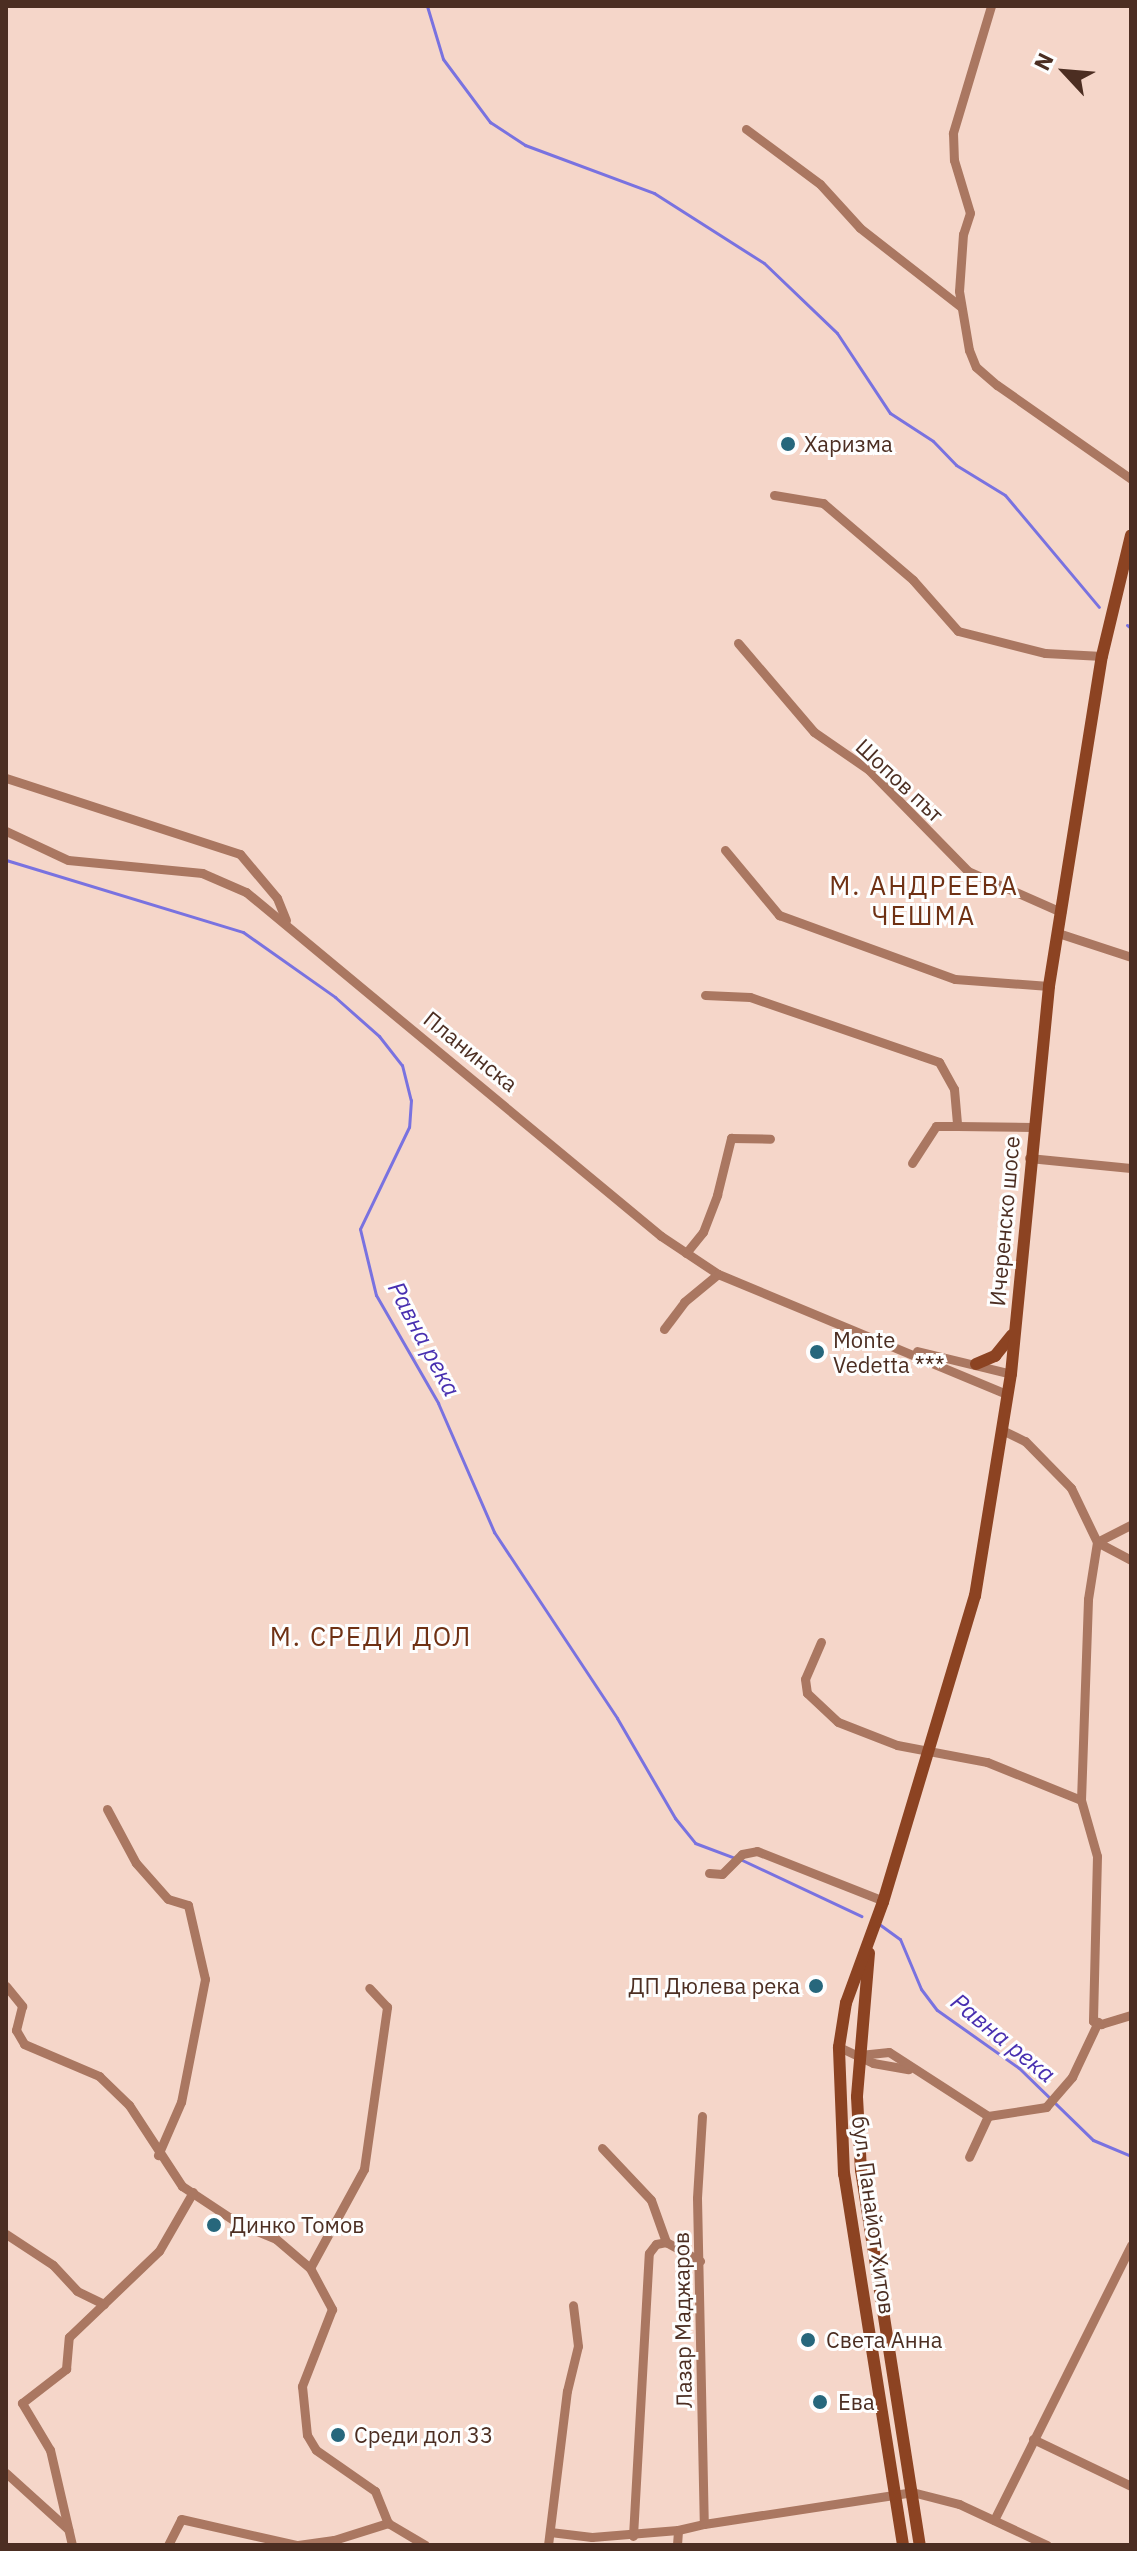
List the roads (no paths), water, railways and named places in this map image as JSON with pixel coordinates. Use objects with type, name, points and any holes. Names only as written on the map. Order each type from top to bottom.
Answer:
[{"type":"street","points":[[991,6],[953,133],[954,160],[970,213],[963,234],[961,307],[976,367],[1131,479]]},
{"type":"street","points":[[746,129],[820,184],[860,228],[961,307]]},
{"type":"street","points":[[774,495],[823,503],[913,580],[958,631],[1045,653],[1102,656]]},
{"type":"street","name":"Ичеренско шосе","points":[[883,1902],[975,1596],[1011,1374],[1032,1127],[1049,986],[1102,656],[1131,536]]},
{"type":"street","name":"Шопов път","points":[[738,643],[814,732],[869,770],[968,871],[1061,912]]},
{"type":"street","points":[[6,778],[240,854],[277,898],[287,923]]},
{"type":"street","name":"Планинска","points":[[6,831],[50,854],[89,865],[216,876],[287,923],[686,1253],[718,1274],[898,1347]]},
{"type":"street","points":[[725,850],[779,915],[955,979],[1049,986]]},
{"type":"street","points":[[1058,933],[1131,957]]},
{"type":"street","points":[[705,995],[750,997],[939,1062],[954,1089],[957,1126]]},
{"type":"street","points":[[912,1163],[936,1126],[1032,1127]]},
{"type":"street","points":[[686,1253],[703,1232],[717,1195],[731,1138],[770,1139]]},
{"type":"street","points":[[1029,1158],[1131,1168]]},
{"type":"street","points":[[664,1329],[684,1302],[718,1274]]},
{"type":"street","points":[[976,1364],[995,1356],[1015,1328]]},
{"type":"street","points":[[898,1347],[1011,1374]]},
{"type":"street","points":[[898,1347],[1008,1395]]},
{"type":"street","points":[[1002,1430],[1025,1441],[1071,1488],[1097,1542],[1088,1599],[1081,1800],[1097,1856],[1091,2010],[1098,2022]]},
{"type":"street","points":[[1097,1542],[1131,1525]]},
{"type":"street","points":[[1097,1542],[1131,1560]]},
{"type":"street","points":[[821,1642],[805,1679],[807,1693],[820,1708],[855,1731],[987,1762],[1081,1800]]},
{"type":"street","points":[[107,1809],[136,1863],[168,1899],[188,1905],[205,1979],[181,2102],[158,2155]]},
{"type":"street","points":[[709,1873],[722,1874],[742,1854],[757,1851],[883,1902]]},
{"type":"street","name":"бул. Панайот Хитов","points":[[883,1902],[846,2003],[839,2047],[844,2174],[903,2545]]},
{"type":"street","name":"бул. Панайот Хитов","points":[[870,1940],[860,2055],[861,2170],[920,2545]]},
{"type":"street","points":[[6,1986],[22,2006],[17,2038],[99,2076],[129,2105],[158,2155],[193,2192],[238,2223],[276,2239],[310,2268],[332,2309],[302,2386],[307,2435],[316,2450],[375,2491],[388,2523],[425,2545]]},
{"type":"street","points":[[310,2268],[364,2169],[387,2007],[369,1988]]},
{"type":"street","points":[[839,2047],[884,2066],[908,2069],[988,2116],[1047,2106],[1057,2097],[1098,2022],[1131,2015]]},
{"type":"street","name":"Лазар Маджаров","points":[[702,2116],[697,2148],[704,2524]]},
{"type":"street","points":[[969,2157],[988,2116]]},
{"type":"street","points":[[602,2148],[651,2200],[666,2242]]},
{"type":"street","points":[[72,2545],[69,2515],[50,2450],[22,2403],[66,2369],[69,2337],[159,2251],[193,2192]]},
{"type":"street","points":[[6,2234],[53,2265],[77,2291],[104,2304]]},
{"type":"street","points":[[633,2536],[649,2253],[656,2244],[666,2242],[700,2261]]},
{"type":"street","points":[[994,2520],[1131,2245]]},
{"type":"street","points":[[548,2545],[567,2391],[578,2346],[573,2305]]},
{"type":"street","points":[[1033,2439],[1131,2486]]},
{"type":"street","points":[[6,2473],[68,2529]]},
{"type":"street","points":[[550,2532],[633,2536],[912,2492],[994,2520],[1047,2545]]},
{"type":"street","points":[[168,2545],[181,2519],[297,2545],[334,2540],[388,2523]]},
{"type":"street","points":[[677,2545],[678,2530]]},
{"type":"waterway","points":[[427,6],[443,59],[490,122],[525,145],[654,193],[764,263],[837,333],[890,413],[933,441],[956,465],[1005,495],[1099,607]]},
{"type":"waterway","points":[[1127,625],[1131,628]]},
{"type":"waterway","name":"Равна река","points":[[6,860],[243,932],[335,997],[379,1036],[402,1065],[411,1100],[409,1127],[360,1229],[376,1295],[438,1403],[494,1532],[617,1718],[675,1818],[695,1843],[735,1858]]},
{"type":"waterway","name":"Равна река","points":[[742,1860],[861,1916]]},
{"type":"waterway","name":"Равна река","points":[[879,1924],[900,1939],[921,1989],[937,2010],[1019,2068],[1093,2140],[1131,2156]]},
{"type":"place","name":"Харизма","points":[[788,444]]},
{"type":"place","name":"Monte Vedetta ***","points":[[817,1352]]},
{"type":"place","name":"ДП Дюлева река","points":[[816,1986]]},
{"type":"place","name":"Динко Томов","points":[[214,2225]]},
{"type":"place","name":"Света Анна","points":[[808,2340]]},
{"type":"place","name":"Ева","points":[[820,2402]]},
{"type":"place","name":"Среди дол 33","points":[[338,2435]]},
{"type":"district","name":"М. АНДРЕЕВА ЧЕШМА","points":[[924,901]]},
{"type":"district","name":"М. СРЕДИ ДОЛ","points":[[371,1637]]}]
